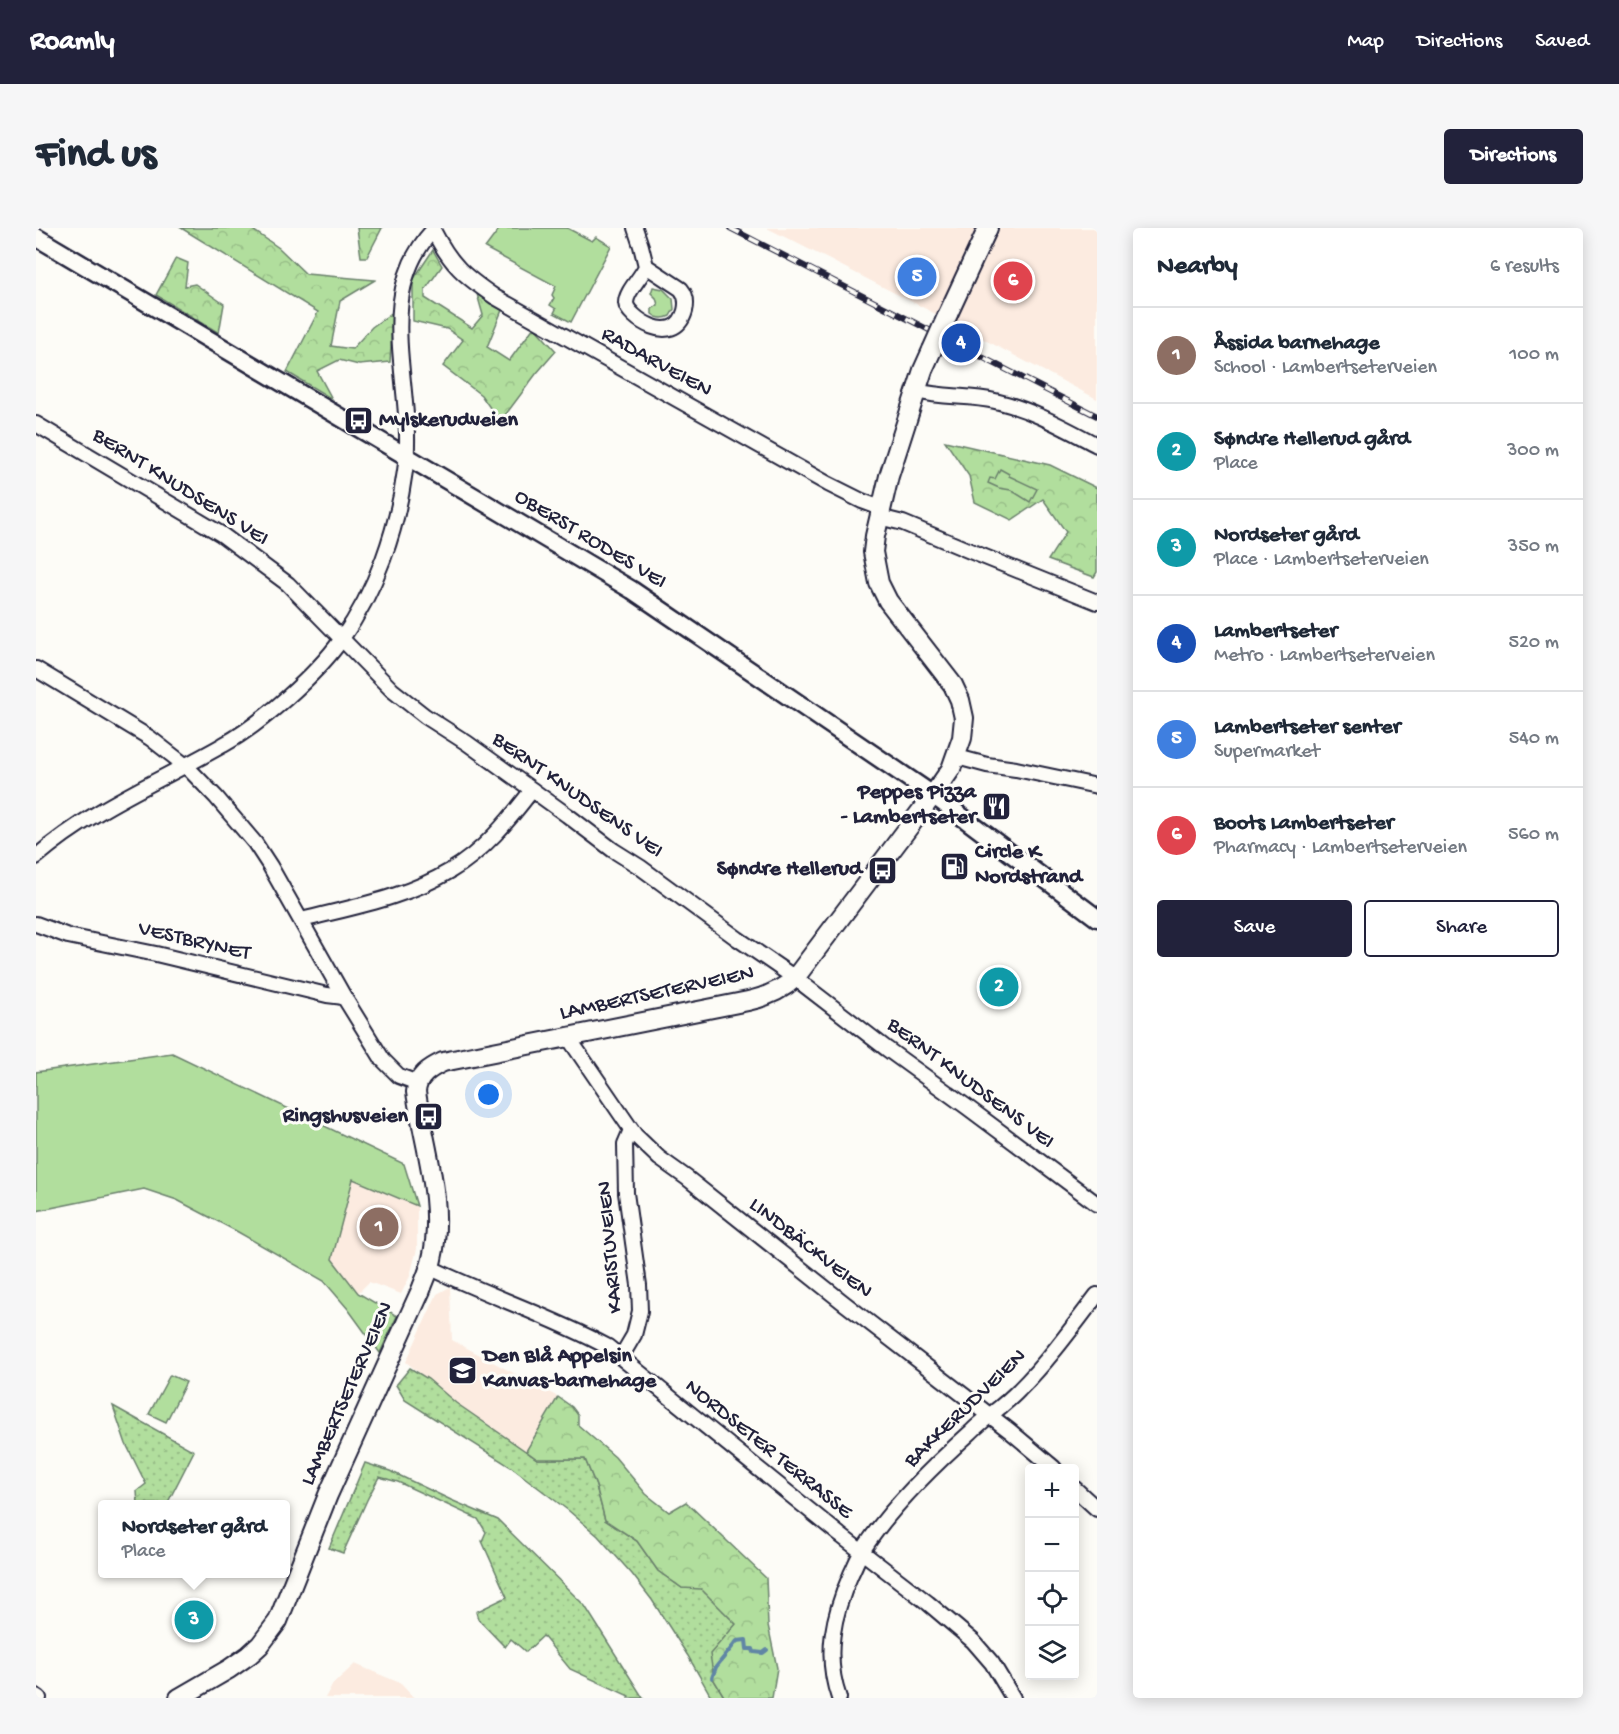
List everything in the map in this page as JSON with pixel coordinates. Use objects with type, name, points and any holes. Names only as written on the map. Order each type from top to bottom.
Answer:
[{"type":"main road","name":"LAMBERTSETERVEIEN","points":[[179,1698],[249,1655],[260,1645],[278,1621],[328,1495],[417,1299],[432,1258],[435,1230],[431,1164],[416,1092],[418,1083],[426,1072],[443,1062],[756,999],[785,987],[795,978],[951,769],[957,757],[964,728],[960,700],[948,676],[888,601],[879,583],[873,552],[890,476],[917,391],[932,350],[988,228]]},
{"type":"street","points":[[635,228],[645,266]]},
{"type":"street","points":[[36,857],[87,819],[231,741],[301,684],[341,640],[366,598],[385,553],[394,524],[406,456],[407,423],[399,315],[402,289],[405,277],[423,240],[433,229]]},
{"type":"street","name":"RADARVEIEN","points":[[433,229],[455,265],[468,278],[495,297],[880,513],[1097,602]]},
{"type":"street","name":"OBERST RODES VEI","points":[[36,237],[632,590],[933,795],[1097,918]]},
{"type":"street","name":"RADARVEIEN","points":[[645,266],[681,289],[685,294],[685,310],[676,326],[662,330],[654,327],[635,316],[628,307],[626,303],[628,296],[645,266]]},
{"type":"street","points":[[917,391],[1004,403],[1039,415],[1097,445]]},
{"type":"street","name":"BERNT KNUDSENS VEI","points":[[36,424],[221,534],[288,584],[392,690],[425,716],[467,743],[772,964],[795,978],[1097,1204]]},
{"type":"street","points":[[36,669],[150,738],[186,766],[216,797],[255,843],[270,866],[344,998],[383,1060],[399,1076],[418,1083]]},
{"type":"street","points":[[957,757],[1097,786]]},
{"type":"street","points":[[302,920],[406,892],[452,870],[497,832],[532,790]]},
{"type":"street","name":"VESTBRYNET","points":[[36,924],[68,936],[344,998]]},
{"type":"street","name":"LINDBÄCKVEIEN","points":[[568,1037],[631,1130],[659,1158],[1049,1464]]},
{"type":"street","name":"KARISTUVEIEN","points":[[621,1357],[634,1335],[640,1311],[639,1285],[626,1193],[625,1144],[631,1130]]},
{"type":"street","name":"NORDSETER TERRASSE","points":[[429,1267],[483,1293],[589,1336],[608,1347],[974,1641],[992,1663],[1013,1698]]},
{"type":"street","name":"BAKKERUDVEIEN","points":[[839,1698],[831,1661],[834,1620],[862,1551],[889,1515],[946,1455],[1018,1392],[1061,1344],[1097,1295]]},
{"type":"street","points":[[1079,1493],[1097,1509]]},
{"type":"shaded area","points":[[767,228],[1093,228],[1097,230],[1097,399],[930,311]]},
{"type":"shaded area","points":[[353,1179],[417,1206],[417,1249],[410,1276],[401,1294],[369,1282],[358,1293],[332,1259]]},
{"type":"shaded area","name":"Den Blå Appelsin Kanvas-barnehage","points":[[450,1287],[452,1340],[558,1397],[526,1451],[456,1403],[406,1362],[437,1294]]},
{"type":"shaded area","points":[[355,1664],[400,1683],[414,1698],[325,1698],[332,1685]]},
{"type":"green space","points":[[181,228],[250,228],[279,248],[306,274],[375,280],[340,301],[331,346],[352,349],[372,327],[393,312],[390,362],[359,365],[339,360],[317,371],[332,399],[287,372],[318,312]]},
{"type":"green space","points":[[357,228],[382,228],[367,257],[361,257]]},
{"type":"green space","points":[[500,228],[567,228],[592,241],[596,237],[611,246],[571,322],[554,313],[556,309],[550,305],[556,286],[485,248]]},
{"type":"green space","points":[[433,250],[442,266],[425,290],[425,298],[472,328],[483,315],[477,294],[502,310],[487,347],[509,361],[534,327],[556,351],[500,422],[481,395],[443,366],[463,340],[447,329],[413,321],[413,280]]},
{"type":"green space","points":[[176,258],[188,263],[185,286],[195,284],[224,304],[219,333],[156,295]]},
{"type":"green space","points":[[653,287],[663,289],[673,299],[674,309],[666,318],[652,314],[652,309],[658,305],[651,293]]},
{"type":"green space","points":[[945,441],[1050,465],[1097,488],[1097,572],[1094,577],[1048,560],[1066,532],[1043,499],[1012,520],[975,502],[969,476]]},
{"type":"green space","points":[[1000,469],[1009,476],[1037,489],[1030,502],[1011,490],[988,483],[990,478],[995,479]]},
{"type":"green space","points":[[172,1053],[404,1164],[417,1206],[353,1179],[332,1259],[358,1293],[397,1316],[380,1353],[324,1281],[177,1200],[144,1189],[36,1211],[36,1072]]},
{"type":"green space","points":[[410,1368],[537,1459],[585,1459],[596,1486],[605,1520],[637,1541],[658,1571],[682,1588],[701,1588],[736,1624],[714,1680],[725,1698],[712,1698],[652,1600],[598,1536],[511,1467],[405,1400],[396,1385]]},
{"type":"green space","points":[[170,1375],[186,1382],[166,1422],[149,1414]]},
{"type":"green space","points":[[558,1397],[572,1407],[578,1415],[578,1425],[615,1457],[646,1494],[669,1512],[686,1502],[766,1578],[768,1625],[777,1668],[772,1698],[725,1698],[714,1680],[710,1654],[736,1624],[701,1589],[682,1588],[658,1571],[637,1541],[605,1520],[596,1486],[585,1459],[537,1459],[526,1451]]},
{"type":"green space","points":[[113,1406],[194,1451],[169,1500],[138,1500],[137,1491],[146,1484],[126,1444]]},
{"type":"green space","points":[[365,1463],[390,1471],[498,1520],[585,1606],[643,1698],[628,1698],[629,1696],[570,1669],[543,1636],[526,1652],[511,1639],[505,1647],[478,1619],[476,1612],[507,1597],[482,1541],[486,1532],[478,1519],[398,1482],[379,1477],[343,1553],[329,1548]]},
{"type":"waterway","points":[[712,1678],[716,1667],[737,1641],[746,1640],[747,1649],[753,1649],[754,1652],[763,1653],[767,1650]]},
{"type":"railway","points":[[730,228],[1097,416]]},
{"type":"place","name":"Lambertseter senter","points":[[917,277]]},
{"type":"place","name":"Boots Lambertseter","points":[[1013,281]]},
{"type":"place","name":"Lambertseter","points":[[961,343]]},
{"type":"place","name":"Mylskerudveien","points":[[358,421]]},
{"type":"place","name":"Peppes Pizza - Lambertseter","points":[[997,806]]},
{"type":"place","name":"Circle K Nordstrand","points":[[954,866]]},
{"type":"place","name":"Søndre Hellerud","points":[[883,870]]},
{"type":"place","name":"Søndre Hellerud gård","points":[[999,987]]},
{"type":"place","name":"Ringshusveien","points":[[429,1117]]},
{"type":"place","name":"Åssida barnehage","points":[[379,1227]]},
{"type":"place","name":"Den Blå Appelsin Kanvas-barnehage","points":[[462,1370]]},
{"type":"place","name":"Nordseter gård","points":[[194,1620]]}]
